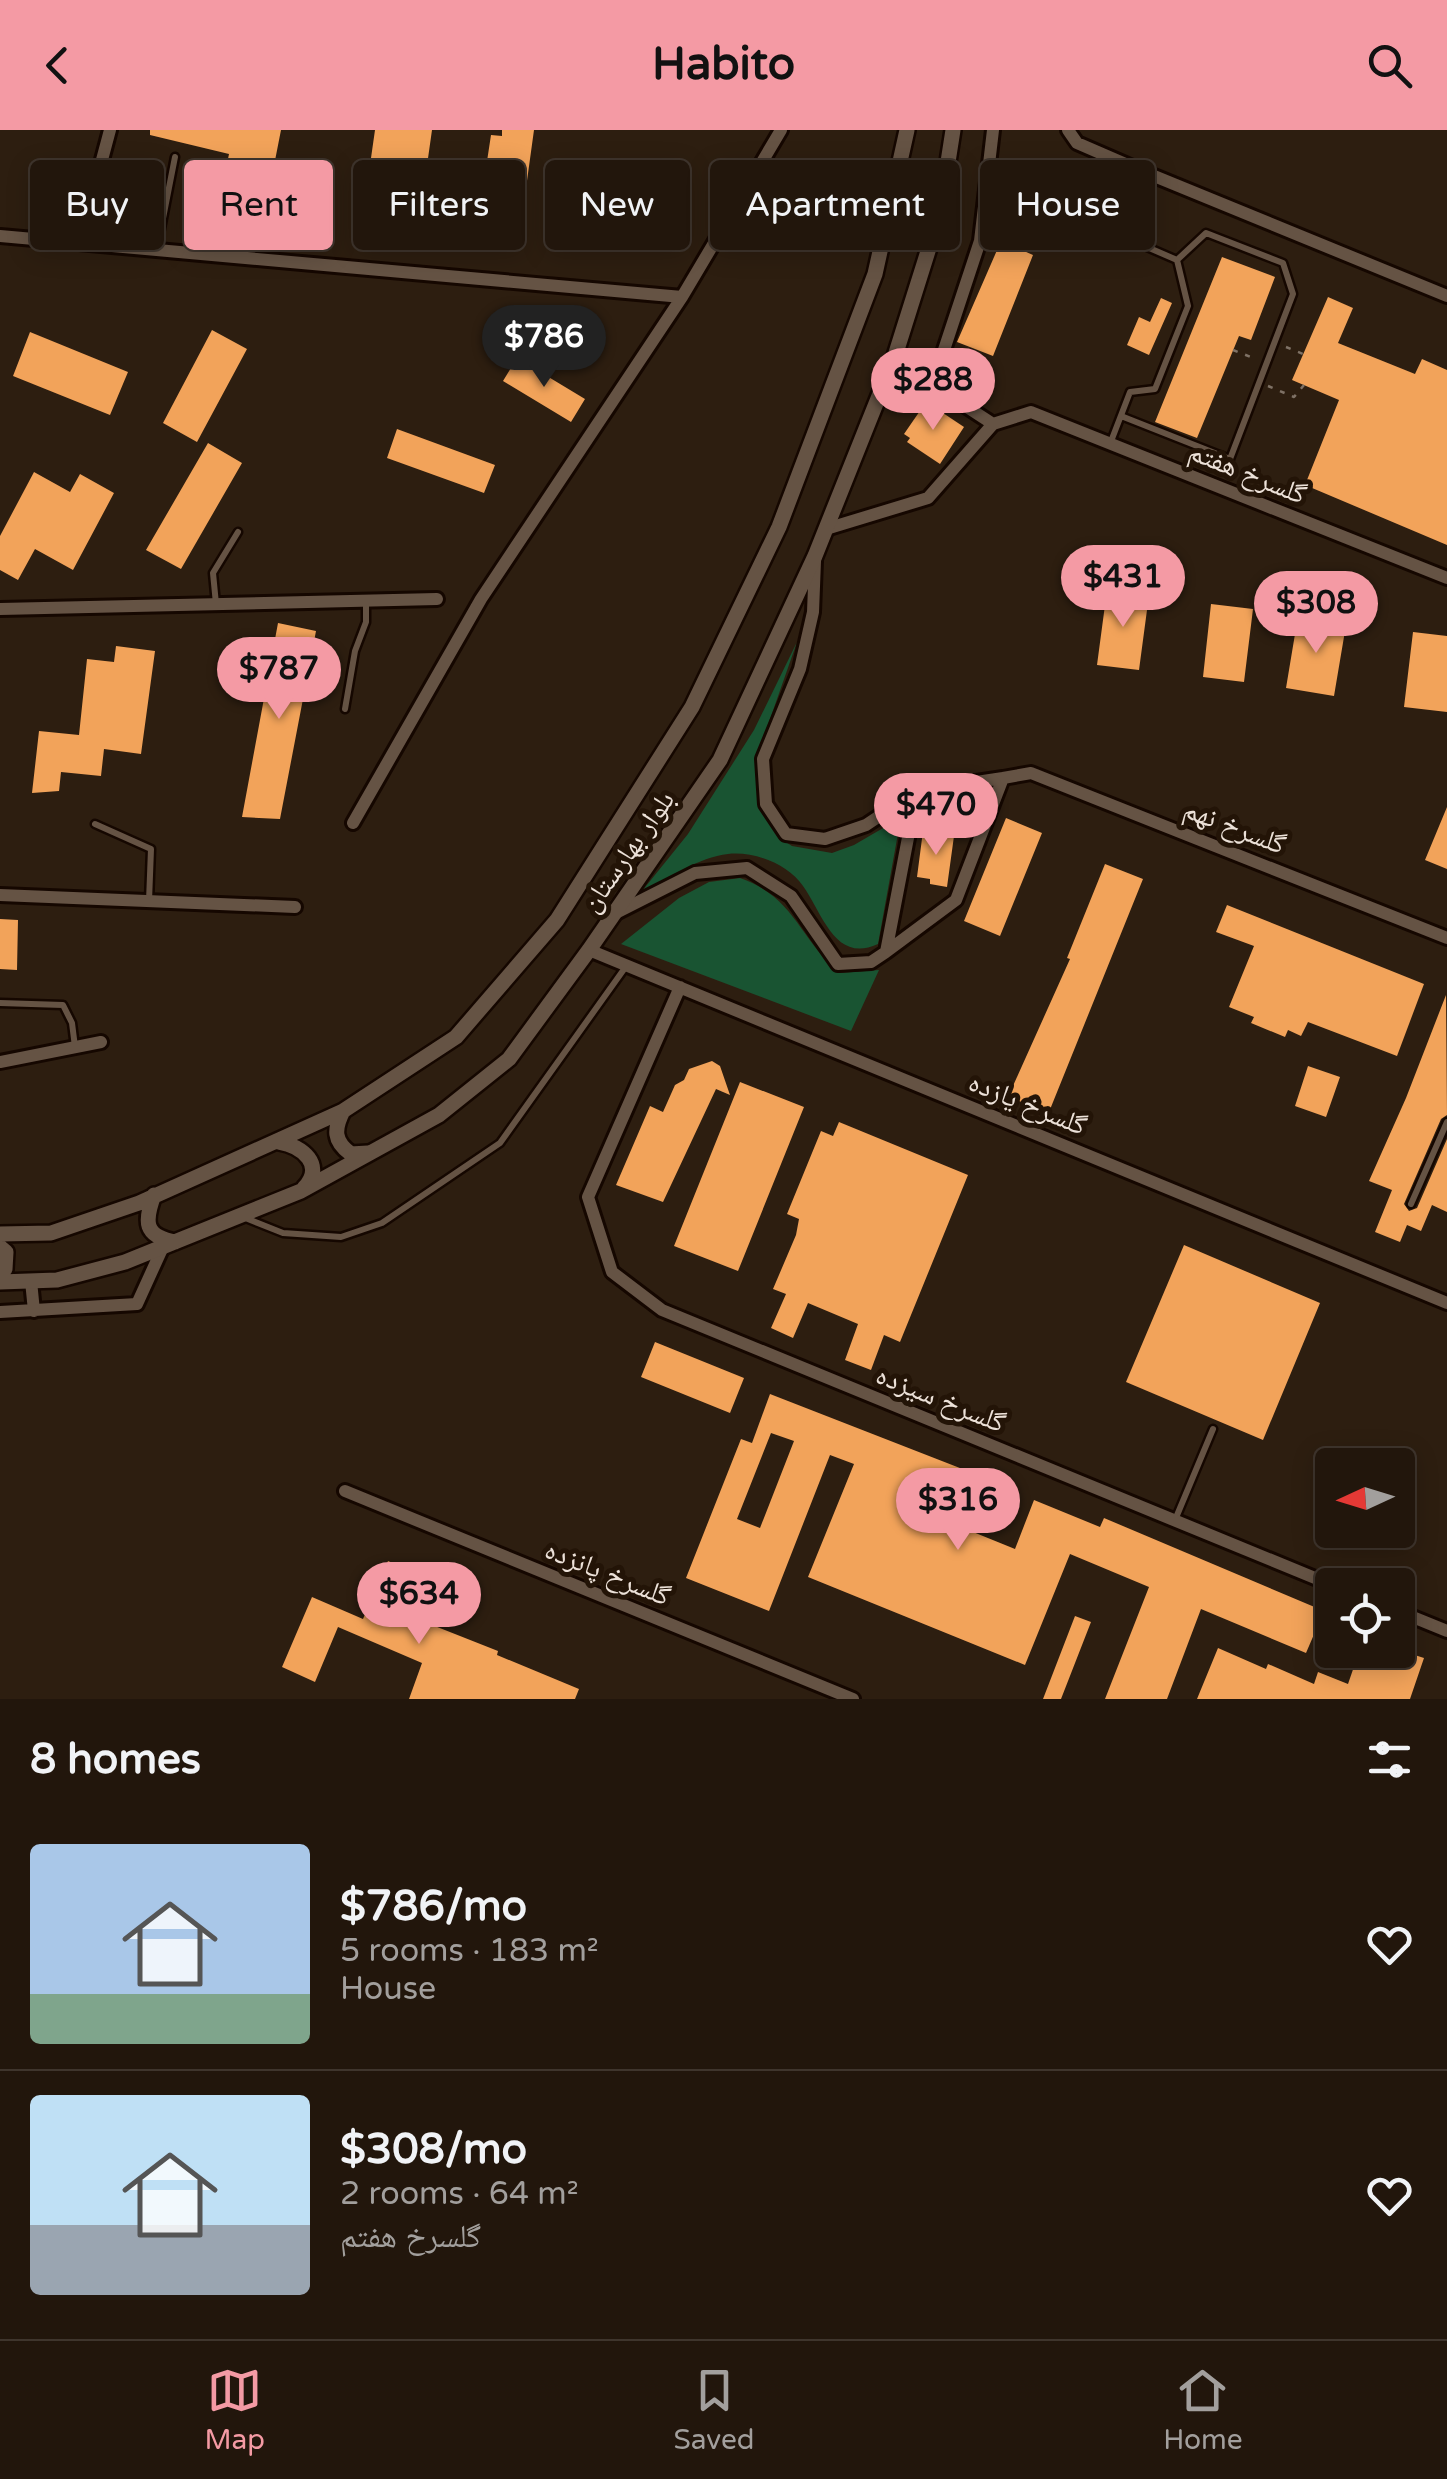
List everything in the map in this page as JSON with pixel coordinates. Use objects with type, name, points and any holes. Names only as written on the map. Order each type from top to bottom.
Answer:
[{"type":"street","points":[[102,160],[110,130]]},
{"type":"street","points":[[353,823],[481,600],[682,297],[780,130]]},
{"type":"street","name":"بلوار بهارستان","points":[[0,1234],[51,1234],[154,1195],[343,1111],[456,1037],[557,920],[692,707],[780,528],[874,274],[906,130]]},
{"type":"street","name":"بلوار بهارستان","points":[[0,1282],[56,1280],[125,1262],[301,1191],[439,1115],[509,1059],[590,950],[720,760],[815,556],[896,356],[940,213],[954,130]]},
{"type":"street","points":[[826,530],[928,498],[993,424],[950,396],[939,365],[980,241],[993,130]]},
{"type":"street","points":[[1068,130],[1077,143],[1115,160]]},
{"type":"street","points":[[1155,177],[1447,296]]},
{"type":"street","points":[[0,236],[30,238]]},
{"type":"street","points":[[164,250],[682,297]]},
{"type":"street","name":"گلسرخ هفتم","points":[[993,424],[1031,412],[1447,578]]},
{"type":"street","points":[[815,556],[813,612],[800,669],[762,759],[766,804],[786,834],[826,839],[866,825],[917,791]]},
{"type":"street","points":[[0,608],[437,599]]},
{"type":"street","name":"گلسرخ نهم","points":[[917,791],[1031,773],[1447,938]]},
{"type":"street","points":[[612,915],[695,872],[747,868],[791,896],[838,964],[871,962],[956,900],[1003,778]]},
{"type":"street","points":[[886,952],[917,791]]},
{"type":"street","points":[[0,895],[295,907]]},
{"type":"street","name":"گلسرخ یازده","points":[[590,950],[1447,1303]]},
{"type":"street","name":"گلسرخ سیزده","points":[[680,987],[588,1197],[612,1272],[662,1310],[1315,1578]]},
{"type":"street","points":[[0,1062],[101,1042]]},
{"type":"street","points":[[343,1111],[335,1127],[338,1142],[351,1154],[372,1152]]},
{"type":"street","points":[[278,1142],[302,1148],[310,1157],[310,1182],[301,1191]]},
{"type":"street","points":[[154,1195],[148,1227],[157,1238],[179,1243]]},
{"type":"street","points":[[0,1247],[6,1252],[6,1268],[0,1272]]},
{"type":"street","points":[[0,1312],[137,1304],[162,1249]]},
{"type":"street","points":[[31,1281],[34,1311]]},
{"type":"street","name":"گلسرخ پانزده","points":[[345,1491],[853,1699]]},
{"type":"street","points":[[1415,1618],[1447,1631]]},
{"type":"lane","points":[[164,210],[175,157]]},
{"type":"lane","points":[[1121,416],[1230,459],[1293,294],[1283,263],[1206,232],[1177,260]]},
{"type":"lane","points":[[1154,250],[1177,260]]},
{"type":"lane","points":[[1110,444],[1130,392],[1155,390],[1188,306],[1177,260]]},
{"type":"lane","points":[[216,604],[213,574],[238,532]]},
{"type":"lane","points":[[345,709],[355,651],[366,622],[366,601]]},
{"type":"lane","points":[[95,824],[151,849],[149,901]]},
{"type":"lane","points":[[242,1216],[283,1232],[341,1236],[382,1223],[500,1143],[627,966]]},
{"type":"lane","points":[[0,1004],[63,1005],[72,1024],[75,1047]]},
{"type":"lane","points":[[1411,1204],[1447,1122]]},
{"type":"lane","points":[[1174,1521],[1213,1430]]},
{"type":"path","points":[[1274,343],[1303,354]]},
{"type":"path","points":[[1233,350],[1267,363]]},
{"type":"path","points":[[1259,382],[1294,397],[1304,385]]},
{"type":"green space","points":[[797,642],[756,759],[758,803],[778,837],[792,846],[832,853],[890,824],[899,828],[878,944],[863,948],[841,942],[797,878],[780,865],[759,857],[717,856],[642,891],[688,834],[754,730]]},
{"type":"green space","points":[[740,878],[758,886],[785,907],[840,973],[879,970],[851,1031],[621,944],[679,898],[709,882]]},
{"type":"building","points":[[150,130],[281,130],[275,160],[228,160],[229,154],[150,135]]},
{"type":"building","points":[[375,130],[432,130],[428,160],[371,160]]},
{"type":"building","points":[[502,130],[534,130],[525,195],[525,160],[487,160],[491,135],[502,136]]},
{"type":"building","points":[[997,250],[1022,250],[1033,255],[993,356],[957,342]]},
{"type":"building","points":[[1222,257],[1275,277],[1251,340],[1239,336],[1197,438],[1155,422]]},
{"type":"building","points":[[1328,297],[1353,308],[1338,343],[1415,374],[1422,359],[1447,370],[1447,545],[1305,485],[1339,400],[1292,380]]},
{"type":"building","points":[[1161,298],[1172,303],[1149,355],[1127,345],[1139,317],[1150,322]]},
{"type":"building","points":[[212,330],[247,349],[197,442],[163,423]]},
{"type":"building","points":[[30,332],[128,372],[110,415],[13,376]]},
{"type":"building","points":[[517,358],[585,399],[571,422],[503,381]]},
{"type":"building","points":[[924,405],[929,409],[931,405],[964,427],[940,464],[907,442],[910,438],[904,434]]},
{"type":"building","points":[[397,429],[495,465],[484,493],[387,458]]},
{"type":"building","points":[[208,443],[242,463],[181,569],[146,550]]},
{"type":"building","points":[[34,472],[70,492],[80,474],[114,493],[73,570],[35,549],[18,580],[0,570],[0,536]]},
{"type":"building","points":[[1107,590],[1149,595],[1139,670],[1097,665]]},
{"type":"building","points":[[1211,604],[1253,609],[1244,682],[1203,677]]},
{"type":"building","points":[[1298,616],[1346,625],[1334,696],[1286,688]]},
{"type":"building","points":[[278,623],[316,631],[280,819],[242,817]]},
{"type":"building","points":[[1413,632],[1447,636],[1447,712],[1404,707]]},
{"type":"building","points":[[116,646],[155,651],[141,754],[104,749],[101,776],[61,772],[59,791],[32,793],[39,731],[79,735],[87,659],[114,662]]},
{"type":"building","points":[[1447,807],[1447,869],[1425,860]]},
{"type":"building","points":[[1006,818],[1042,833],[1000,936],[964,921]]},
{"type":"building","points":[[923,831],[954,836],[947,887],[917,877]]},
{"type":"building","points":[[1105,864],[1143,879],[1049,1112],[1008,1097],[1070,959],[1067,958]]},
{"type":"building","points":[[1227,905],[1424,984],[1397,1056],[1308,1022],[1301,1036],[1288,1030],[1285,1037],[1251,1023],[1254,1017],[1229,1007],[1254,946],[1216,932]]},
{"type":"building","points":[[0,919],[18,920],[17,970],[0,969]]},
{"type":"building","points":[[1446,995],[1447,1115],[1441,1119],[1404,1204],[1409,1211],[1417,1208],[1447,1139],[1447,1212],[1432,1205],[1421,1231],[1407,1225],[1400,1242],[1375,1232],[1392,1190],[1369,1181]]},
{"type":"building","points":[[712,1061],[720,1066],[730,1095],[716,1089],[663,1202],[616,1185],[650,1106],[663,1112],[675,1085],[684,1080],[689,1069]]},
{"type":"building","points":[[1308,1066],[1340,1077],[1326,1117],[1295,1106]]},
{"type":"building","points":[[740,1082],[804,1107],[738,1271],[674,1246]]},
{"type":"building","points":[[839,1122],[968,1175],[900,1342],[884,1335],[871,1370],[845,1360],[858,1324],[808,1303],[793,1338],[771,1328],[786,1294],[773,1289],[799,1219],[787,1214],[821,1131],[833,1136]]},
{"type":"building","points":[[1184,1245],[1320,1303],[1263,1440],[1126,1382]]},
{"type":"building","points":[[655,1342],[744,1378],[730,1413],[641,1377]]},
{"type":"building","points":[[770,1394],[965,1470],[946,1521],[1015,1549],[1034,1500],[1100,1527],[1104,1518],[1315,1607],[1315,1632],[1306,1653],[1201,1609],[1167,1699],[1105,1699],[1149,1587],[1070,1554],[1025,1665],[808,1577],[854,1464],[830,1455],[769,1611],[686,1578],[741,1439],[752,1443]],"holes":[[[771,1433],[794,1441],[760,1528],[737,1519]]]},
{"type":"building","points":[[388,1561],[433,1580],[417,1619],[579,1689],[575,1699],[409,1699],[422,1663],[338,1627],[315,1682],[282,1667],[312,1597],[363,1619]]},
{"type":"building","points":[[1075,1616],[1091,1622],[1061,1699],[1043,1699]]},
{"type":"building","points":[[1218,1648],[1314,1684],[1318,1672],[1348,1684],[1354,1668],[1415,1668],[1415,1655],[1424,1658],[1410,1699],[1197,1699]]}]
